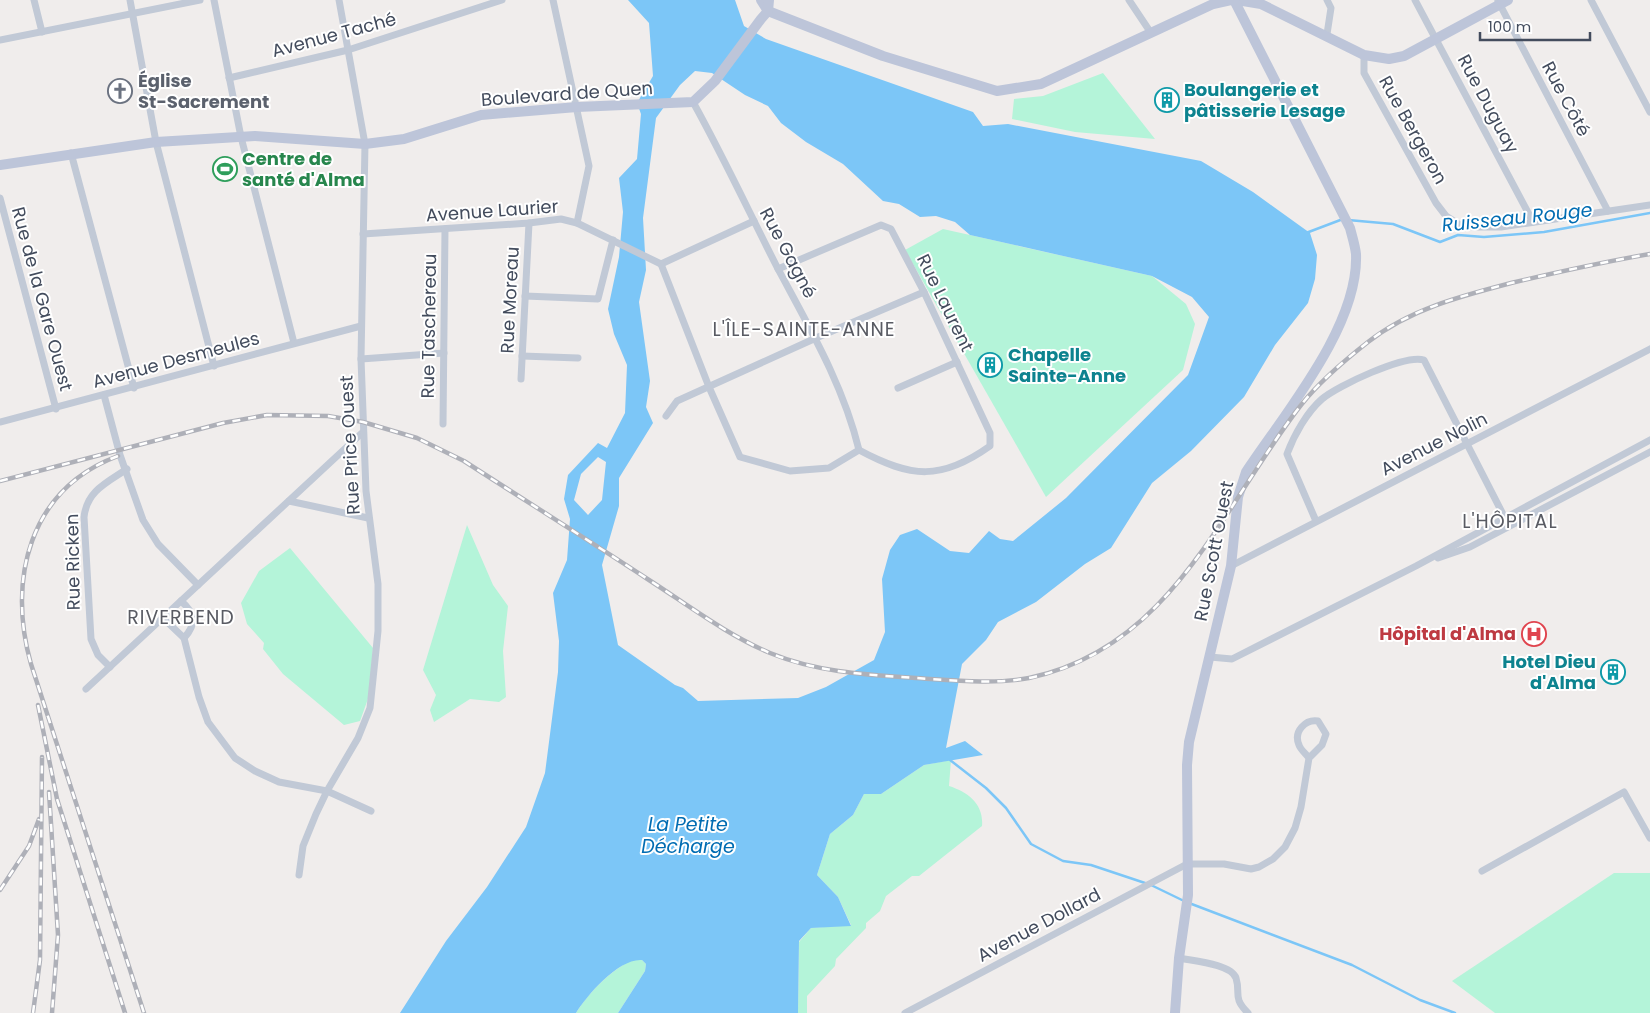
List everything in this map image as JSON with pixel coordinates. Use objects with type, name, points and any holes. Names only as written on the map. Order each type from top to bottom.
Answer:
[{"type":"street","points":[[34,0],[42,32]]},
{"type":"street","points":[[130,0],[156,142],[214,366]]},
{"type":"street","points":[[0,40],[200,0]]},
{"type":"street","points":[[214,0],[241,137],[294,343]]},
{"type":"street","name":"Rue Price Ouest","points":[[299,874],[303,846],[327,791],[358,738],[370,708],[375,671],[378,584],[368,518],[361,360],[365,144],[339,0]]},
{"type":"street","name":"Avenue Taché","points":[[229,78],[348,50],[502,0]]},
{"type":"street","points":[[554,0],[589,166],[577,223]]},
{"type":"street","points":[[761,0],[765,15]]},
{"type":"street","points":[[687,102],[715,81],[765,15],[769,0]]},
{"type":"street","points":[[1129,0],[1151,33]]},
{"type":"street","points":[[765,15],[883,56],[996,91],[1041,84],[1213,4],[1234,0],[1261,4],[1327,34],[1364,54],[1389,60],[1404,56],[1502,2]]},
{"type":"street","name":"Rue Scott Ouest","points":[[1174,1013],[1179,958],[1188,895],[1189,742],[1231,566],[1238,497],[1246,472],[1323,357],[1344,318],[1353,287],[1356,253],[1350,228],[1234,0]]},
{"type":"street","points":[[1327,34],[1331,8],[1328,0]]},
{"type":"street","name":"Rue Duguay","points":[[1415,0],[1534,222]]},
{"type":"street","points":[[1591,0],[1650,112]]},
{"type":"street","name":"Rue Côté","points":[[1502,2],[1608,211]]},
{"type":"street","name":"Rue Bergeron","points":[[1364,54],[1364,74],[1436,203],[1446,216],[1460,225],[1474,227],[1501,227],[1534,222]]},
{"type":"street","name":"Boulevard de Quen","points":[[0,165],[71,153],[156,142],[256,136],[365,144],[404,139],[481,115],[578,107],[687,102]]},
{"type":"street","name":"Rue Gagné","points":[[687,102],[730,170],[778,269],[816,338],[834,375],[859,450]]},
{"type":"street","points":[[71,153],[134,388]]},
{"type":"street","name":"Rue de la Gare Ouest","points":[[0,198],[56,409]]},
{"type":"street","points":[[1534,222],[1650,205]]},
{"type":"street","name":"Avenue Laurier","points":[[363,234],[529,223],[562,219],[577,223],[661,264]]},
{"type":"street","points":[[754,221],[661,264],[709,387],[740,457],[790,471],[830,468],[859,450]]},
{"type":"street","name":"Rue Moreau","points":[[521,378],[529,223]]},
{"type":"street","name":"Rue Laurent","points":[[778,269],[881,225],[891,229],[924,292],[990,433],[990,446],[966,462],[936,470],[917,472],[895,467],[859,450]]},
{"type":"street","name":"Rue Taschereau","points":[[443,424],[445,229]]},
{"type":"street","points":[[525,296],[598,299],[613,240]]},
{"type":"street","points":[[666,416],[677,401],[816,338],[924,292]]},
{"type":"street","name":"Avenue Desmeules","points":[[0,422],[56,409],[361,326]]},
{"type":"street","name":"Avenue Nolin","points":[[1231,566],[1650,349]]},
{"type":"street","points":[[361,360],[444,353]]},
{"type":"street","points":[[522,356],[578,358]]},
{"type":"street","points":[[1316,521],[1287,454],[1294,438],[1320,401],[1335,390],[1403,361],[1420,359],[1424,360],[1509,526]]},
{"type":"street","points":[[898,388],[957,362]]},
{"type":"street","points":[[104,395],[143,520],[158,544],[198,585]]},
{"type":"street","points":[[86,689],[363,432]]},
{"type":"street","points":[[1210,657],[1232,660],[1416,566],[1650,440]]},
{"type":"street","points":[[1416,566],[1470,547],[1650,452]]},
{"type":"street","name":"Rue Ricken","points":[[110,667],[98,655],[91,639],[84,517],[90,496],[97,488],[127,469]]},
{"type":"street","points":[[289,501],[368,518]]},
{"type":"street","points":[[181,601],[191,612],[194,622],[191,630],[184,638]]},
{"type":"street","points":[[163,618],[184,638],[199,697],[208,722],[236,758],[255,771],[279,782],[327,791],[371,811]]},
{"type":"street","points":[[1187,864],[1224,864],[1251,869],[1272,860],[1285,846],[1295,828],[1301,807],[1309,758],[1322,745],[1326,734],[1318,722],[1312,720],[1305,723],[1298,736],[1298,744],[1309,758]]},
{"type":"street","points":[[1482,871],[1624,792],[1650,838]]},
{"type":"street","name":"Avenue Dollard","points":[[904,1013],[1187,864]]},
{"type":"street","points":[[1179,958],[1228,968],[1236,978],[1236,996],[1241,1006],[1248,1013]]},
{"type":"green space","points":[[1103,73],[1155,139],[1075,132],[1012,119],[1014,99],[1043,96]]},
{"type":"green space","points":[[943,229],[1152,276],[1186,304],[1195,324],[1183,370],[1046,497],[905,250]]},
{"type":"green space","points":[[467,525],[493,585],[508,606],[503,651],[506,697],[499,702],[470,699],[434,722],[430,710],[436,695],[423,670]]},
{"type":"green space","points":[[290,548],[373,648],[369,696],[360,721],[344,725],[283,674],[263,649],[264,643],[247,624],[241,603],[259,571]]},
{"type":"green space","points":[[951,760],[949,786],[968,795],[973,800],[980,811],[982,826],[919,876],[912,876],[886,896],[880,911],[866,923],[866,928],[836,959],[835,966],[807,996],[807,1013],[798,1013],[799,942],[811,928],[851,925],[838,897],[817,875],[830,834],[853,815],[864,794],[881,794],[924,765]]},
{"type":"green space","points":[[1614,873],[1650,873],[1650,1013],[1495,1013],[1452,981]]},
{"type":"green space","points":[[634,959],[642,960],[646,964],[645,971],[618,1013],[576,1013],[587,997],[602,982],[617,969]]},
{"type":"water","name":"La Petite Décharge","points":[[628,0],[735,0],[744,26],[766,39],[973,112],[983,126],[1008,124],[1201,161],[1253,192],[1310,233],[1317,255],[1315,279],[1308,303],[1275,345],[1244,397],[1191,451],[1152,483],[1111,548],[1085,564],[1036,602],[998,622],[986,640],[962,664],[946,748],[965,741],[983,755],[924,765],[881,794],[864,794],[853,815],[830,834],[817,875],[838,897],[851,926],[811,928],[799,941],[798,1013],[618,1013],[645,971],[646,964],[642,960],[624,965],[604,979],[576,1013],[400,1013],[446,941],[487,887],[526,827],[545,773],[558,672],[559,641],[553,593],[567,560],[570,519],[564,499],[568,475],[598,443],[607,448],[625,413],[627,365],[614,334],[608,309],[619,257],[623,212],[619,178],[637,159],[641,114],[637,103],[653,76],[649,23]],"holes":[[[695,71],[712,73],[745,95],[768,106],[781,123],[806,142],[843,164],[883,201],[899,204],[920,217],[936,216],[955,222],[970,235],[1152,276],[1192,297],[1209,317],[1188,375],[1066,498],[1013,541],[1000,539],[989,531],[969,553],[950,551],[917,529],[900,535],[890,550],[882,579],[885,632],[874,660],[826,687],[798,698],[698,701],[683,688],[675,685],[618,645],[602,565],[619,506],[619,478],[653,423],[646,407],[650,381],[639,302],[646,270],[643,218],[656,118],[680,85]],[[598,457],[606,462],[602,500],[588,515],[574,500],[581,474]]]},
{"type":"waterway","name":"Ruisseau Rouge","points":[[1348,220],[1393,224],[1440,242],[1458,235],[1484,237],[1544,232],[1650,213]]},
{"type":"waterway","name":"Ruisseau Rouge","points":[[1306,233],[1343,219]]},
{"type":"waterway","points":[[950,760],[986,788],[1006,808],[1031,844],[1063,861],[1091,865],[1145,883]]},
{"type":"waterway","points":[[1151,885],[1184,901]]},
{"type":"waterway","points":[[1189,903],[1352,965],[1420,1000],[1455,1013]]},
{"type":"railway","points":[[0,481],[223,423],[267,415],[328,416],[363,422],[417,438],[464,461],[738,638],[770,653],[809,665],[848,672],[967,681],[1017,680],[1078,662],[1121,637],[1157,606],[1189,569],[1301,405],[1333,371],[1384,331],[1419,312],[1473,293],[1563,271],[1650,254]]},
{"type":"railway","points":[[118,456],[88,471],[63,491],[45,514],[32,541],[25,570],[22,601],[24,632],[31,664],[144,1013]]},
{"type":"railway","points":[[38,705],[57,799],[125,1013]]},
{"type":"railway","points":[[33,1013],[40,960],[42,757]]},
{"type":"railway","points":[[49,792],[58,935],[52,1013]]},
{"type":"railway","points":[[0,890],[29,846],[39,819]]},
{"type":"place","name":"Église St-Sacrement","points":[[120,91]]},
{"type":"place","name":"Boulangerie et pâtisserie Lesage","points":[[1167,100]]},
{"type":"place","name":"Centre de santé d'Alma","points":[[225,169]]},
{"type":"place","name":"Chapelle Sainte-Anne","points":[[990,365]]},
{"type":"place","name":"Hôpital d'Alma","points":[[1534,634]]},
{"type":"place","name":"Hotel Dieu d'Alma","points":[[1613,672]]},
{"type":"district","name":"L'ÎLE-SAINTE-ANNE","points":[[804,329]]},
{"type":"district","name":"L'HÔPITAL","points":[[1510,521]]},
{"type":"district","name":"RIVERBEND","points":[[181,617]]}]
